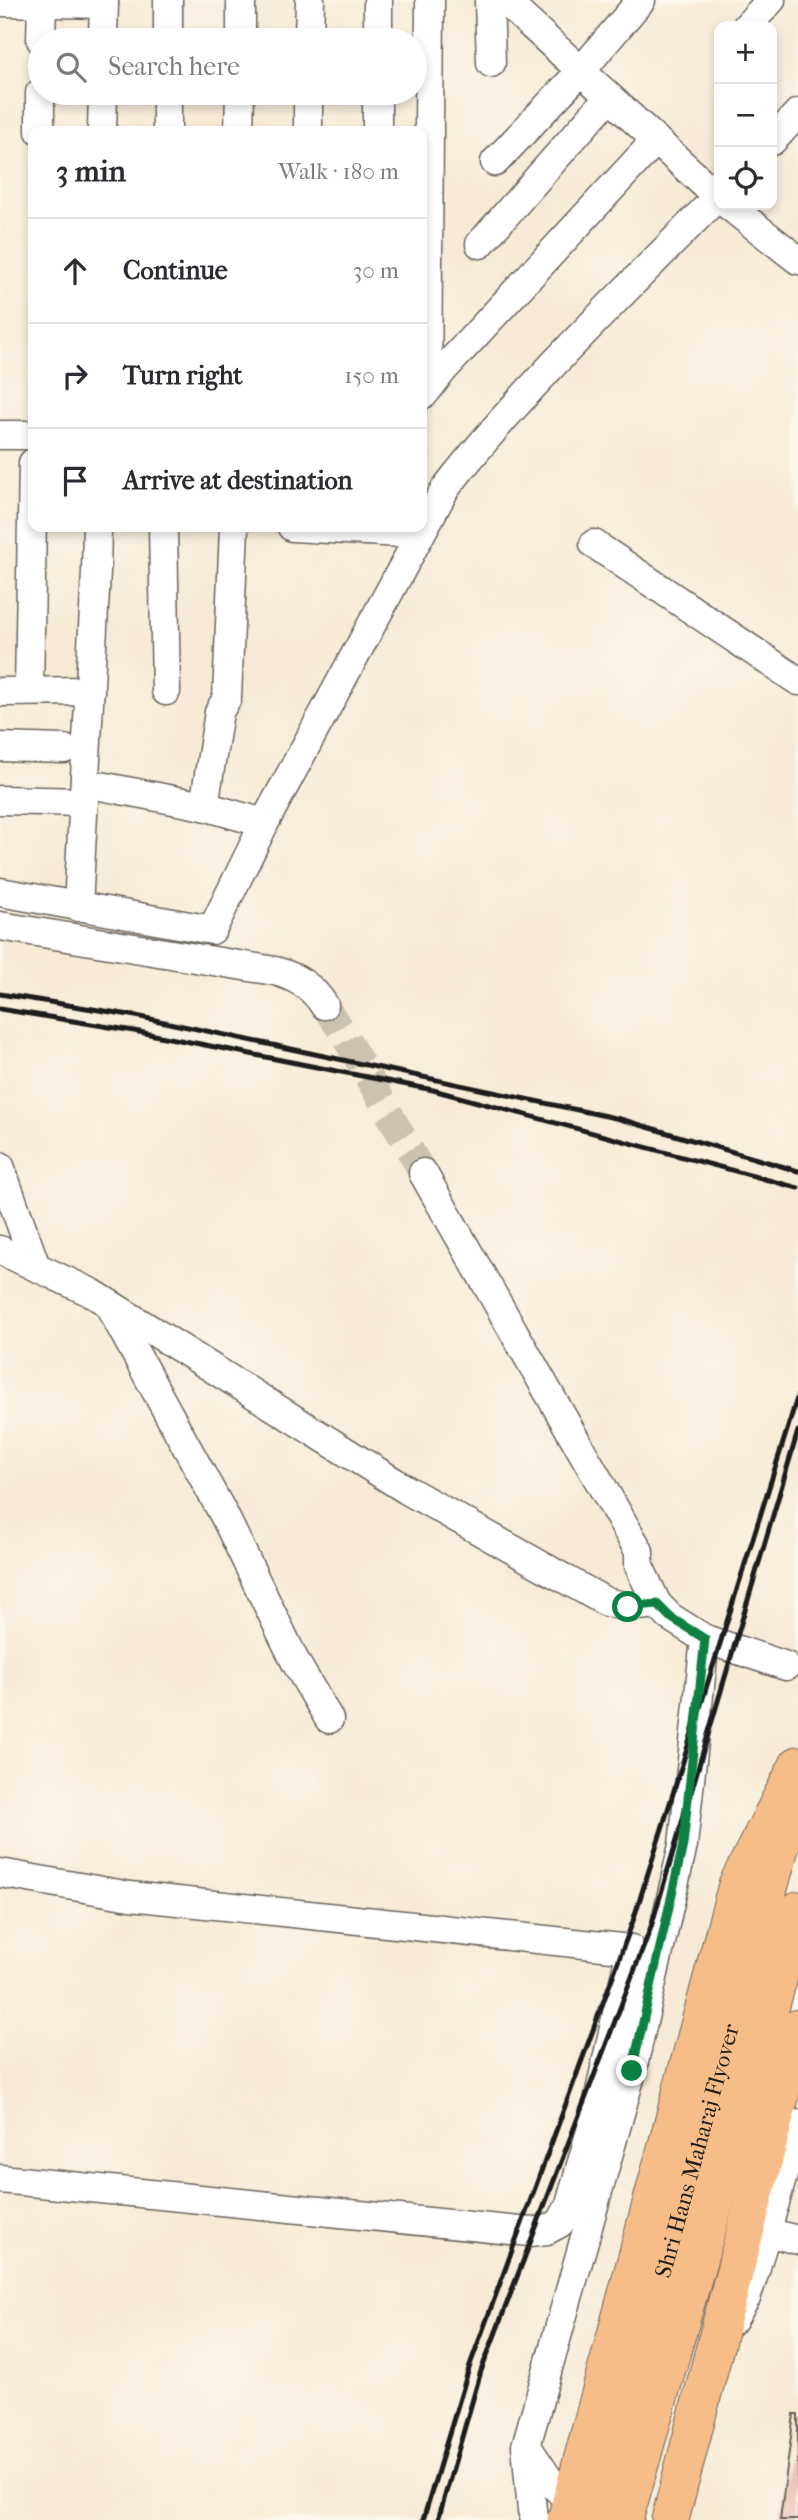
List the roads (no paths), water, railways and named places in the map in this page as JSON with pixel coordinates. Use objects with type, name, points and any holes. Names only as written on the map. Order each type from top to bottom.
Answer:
[{"type":"main road","points":[[577,2515],[737,1885],[798,1765]]},
{"type":"main road","name":"Shri Hans Maharaj Flyover","points":[[624,2520],[783,1903],[798,1781]]},
{"type":"main road","name":"Shri Hans Maharaj Flyover","points":[[577,2515],[783,1903]]},
{"type":"main road","points":[[670,2520],[798,2028]]},
{"type":"street","points":[[168,0],[168,28]]},
{"type":"street","points":[[241,0],[241,28]]},
{"type":"street","points":[[309,28],[310,0]]},
{"type":"street","points":[[378,0],[378,28]]},
{"type":"street","points":[[427,236],[430,0]]},
{"type":"street","points":[[489,0],[491,63]]},
{"type":"street","points":[[504,0],[714,193]]},
{"type":"street","points":[[495,162],[581,71],[641,0]]},
{"type":"street","points":[[752,21],[771,0]]},
{"type":"street","points":[[0,2],[104,2],[103,28]]},
{"type":"street","points":[[41,28],[42,3]]},
{"type":"street","points":[[480,244],[609,97]]},
{"type":"street","points":[[40,105],[40,126]]},
{"type":"street","points":[[102,126],[103,105]]},
{"type":"street","points":[[167,105],[167,126]]},
{"type":"street","points":[[239,126],[240,105]]},
{"type":"street","points":[[308,105],[308,126]]},
{"type":"street","points":[[377,105],[377,126]]},
{"type":"street","points":[[777,136],[798,113]]},
{"type":"street","points":[[427,391],[443,370],[656,140]]},
{"type":"street","points":[[427,521],[445,489],[478,446],[533,386],[714,206]]},
{"type":"street","points":[[735,210],[798,260]]},
{"type":"street","points":[[0,435],[28,435]]},
{"type":"street","points":[[29,691],[32,532]]},
{"type":"street","points":[[78,907],[97,532]]},
{"type":"street","points":[[163,532],[166,691]]},
{"type":"street","points":[[204,806],[219,712],[227,698],[234,532]]},
{"type":"street","points":[[0,892],[212,930],[264,823],[420,534],[393,532]]},
{"type":"street","points":[[594,544],[798,681]]},
{"type":"street","points":[[0,692],[90,691]]},
{"type":"street","points":[[0,747],[64,750]]},
{"type":"street","points":[[0,800],[84,793],[204,806],[264,823]]},
{"type":"street","points":[[0,926],[275,971],[293,976],[306,984],[318,1010],[289,990],[274,984],[0,941]]},
{"type":"street","points":[[0,1166],[36,1267]]},
{"type":"street","points":[[415,1177],[624,1559],[639,1566],[657,1604],[670,1617],[705,1639],[786,1666]]},
{"type":"street","points":[[0,1250],[92,1293],[407,1490],[606,1602],[628,1607],[657,1604]]},
{"type":"street","points":[[108,1304],[225,1517],[296,1663],[330,1719]]},
{"type":"street","points":[[535,2520],[526,2446],[632,2071],[683,1845],[705,1639]]},
{"type":"street","points":[[0,1873],[130,1896],[631,1949],[593,2124],[569,2207],[560,2223],[547,2230],[530,2232],[0,2179]]},
{"type":"street","points":[[714,2352],[746,2298],[798,2124]]},
{"type":"street","points":[[766,2232],[798,2239]]},
{"type":"street","points":[[526,2446],[577,2515]]},
{"type":"tunnel","points":[[324,1005],[343,1033],[423,1173]]},
{"type":"railway","points":[[0,994],[136,1016],[620,1119],[798,1171]]},
{"type":"railway","points":[[0,1009],[134,1031],[433,1090],[798,1188]]},
{"type":"railway","points":[[423,2520],[470,2365],[633,1921],[798,1395]]},
{"type":"railway","points":[[438,2520],[481,2371],[651,1927],[798,1431]]}]
